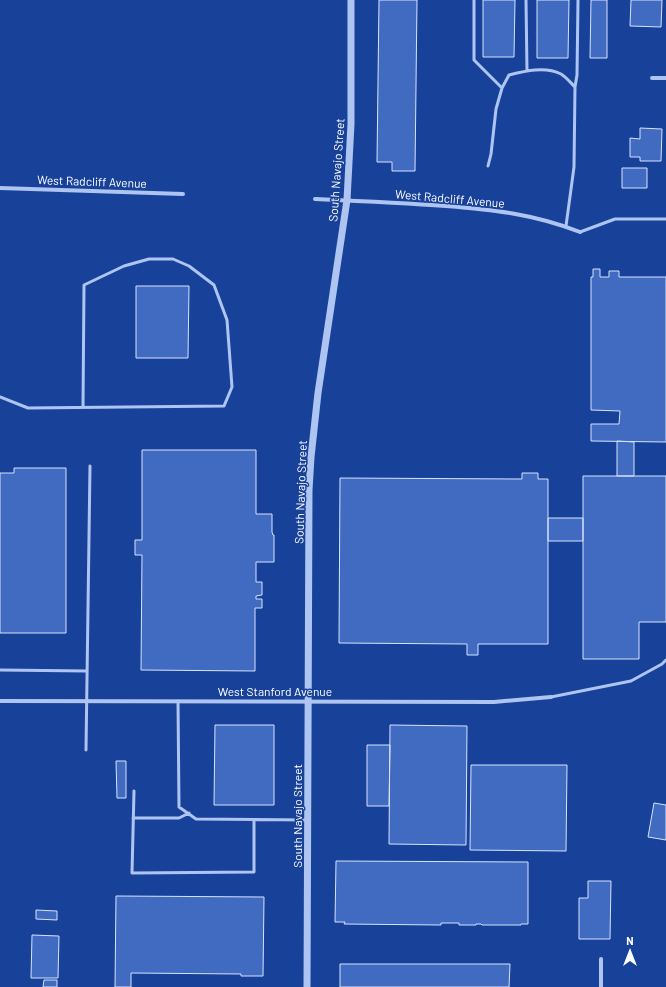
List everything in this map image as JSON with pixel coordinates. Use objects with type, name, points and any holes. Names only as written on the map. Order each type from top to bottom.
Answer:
[{"type":"street","name":"South Navajo Street","points":[[307,987],[309,490],[318,393],[347,200],[351,124],[351,0]]},
{"type":"street","points":[[652,78],[666,78]]},
{"type":"street","name":"West Radcliff Avenue","points":[[0,188],[183,194]]},
{"type":"street","name":"West Radcliff Avenue","points":[[315,199],[489,210],[535,217],[566,226],[580,232]]},
{"type":"street","name":"West Stanford Avenue","points":[[0,701],[494,702],[551,697]]},
{"type":"street","points":[[600,987],[601,959]]},
{"type":"lane","points":[[474,0],[474,60],[502,88]]},
{"type":"lane","points":[[526,0],[526,71]]},
{"type":"lane","points":[[566,226],[574,167],[575,87],[578,75],[578,0]]},
{"type":"lane","points":[[488,166],[491,154],[496,109],[502,88],[509,76],[526,71],[546,70],[561,74],[575,87]]},
{"type":"lane","points":[[580,232],[615,219],[666,219]]},
{"type":"lane","points":[[0,397],[28,408],[224,406],[232,387],[227,320],[214,285],[189,266],[173,259],[149,259],[124,266],[84,285],[83,407]]},
{"type":"lane","points":[[86,750],[90,466]]},
{"type":"lane","points":[[551,697],[631,681],[662,664],[666,660]]},
{"type":"lane","points":[[0,670],[87,671]]},
{"type":"lane","points":[[178,701],[179,807],[196,818],[308,820]]},
{"type":"lane","points":[[134,791],[132,873],[254,872],[254,820]]},
{"type":"lane","points":[[133,818],[179,818],[189,813]]},
{"type":"building","points":[[379,0],[417,0],[415,171],[392,171],[392,162],[377,162]]},
{"type":"building","points":[[483,0],[515,0],[514,57],[483,57]]},
{"type":"building","points":[[537,0],[569,0],[568,58],[537,58]]},
{"type":"building","points":[[591,0],[607,0],[607,58],[590,58]]},
{"type":"building","points":[[631,0],[662,0],[661,27],[630,26]]},
{"type":"building","points":[[640,128],[662,129],[661,161],[640,161],[640,157],[630,157],[630,138],[640,139]]},
{"type":"building","points":[[622,168],[647,168],[647,188],[622,188]]},
{"type":"building","points":[[593,269],[600,269],[600,277],[609,277],[609,271],[619,271],[619,277],[666,277],[666,442],[591,441],[591,424],[619,424],[620,411],[591,410],[591,277],[593,277]]},
{"type":"building","points":[[136,286],[189,286],[188,358],[136,358]]},
{"type":"building","points":[[617,441],[634,442],[634,476],[617,476]]},
{"type":"building","points":[[142,450],[256,450],[256,514],[272,514],[274,562],[256,562],[256,582],[262,582],[262,595],[256,596],[256,599],[262,599],[262,608],[255,608],[255,671],[141,670],[142,555],[135,555],[135,540],[142,540]]},
{"type":"building","points":[[14,468],[66,468],[66,633],[0,633],[0,473],[14,473]]},
{"type":"building","points":[[522,473],[538,473],[538,479],[548,479],[548,644],[478,644],[478,655],[467,655],[467,644],[339,643],[340,478],[522,479]]},
{"type":"building","points":[[583,476],[666,476],[666,622],[639,622],[639,659],[583,659]]},
{"type":"building","points":[[548,518],[583,518],[583,541],[548,541]]},
{"type":"building","points":[[215,725],[274,725],[274,805],[214,805]]},
{"type":"building","points":[[390,725],[467,726],[466,845],[389,844]]},
{"type":"building","points":[[367,745],[390,745],[389,806],[367,806]]},
{"type":"building","points":[[116,761],[126,761],[126,798],[117,798]]},
{"type":"building","points":[[471,765],[567,765],[566,851],[470,850]]},
{"type":"building","points":[[654,803],[666,805],[666,840],[648,837]]},
{"type":"building","points":[[336,861],[528,862],[528,924],[344,924],[345,922],[335,922]]},
{"type":"building","points":[[588,881],[611,881],[610,939],[579,939],[579,898],[588,898]]},
{"type":"building","points":[[116,896],[264,897],[263,976],[241,976],[241,974],[131,973],[131,987],[115,987]]},
{"type":"building","points":[[36,910],[57,911],[57,920],[36,919]]},
{"type":"building","points":[[32,935],[59,936],[58,978],[31,978]]},
{"type":"building","points":[[340,964],[510,964],[509,987],[340,987]]},
{"type":"building","points":[[44,980],[57,980],[57,987],[43,987]]}]
